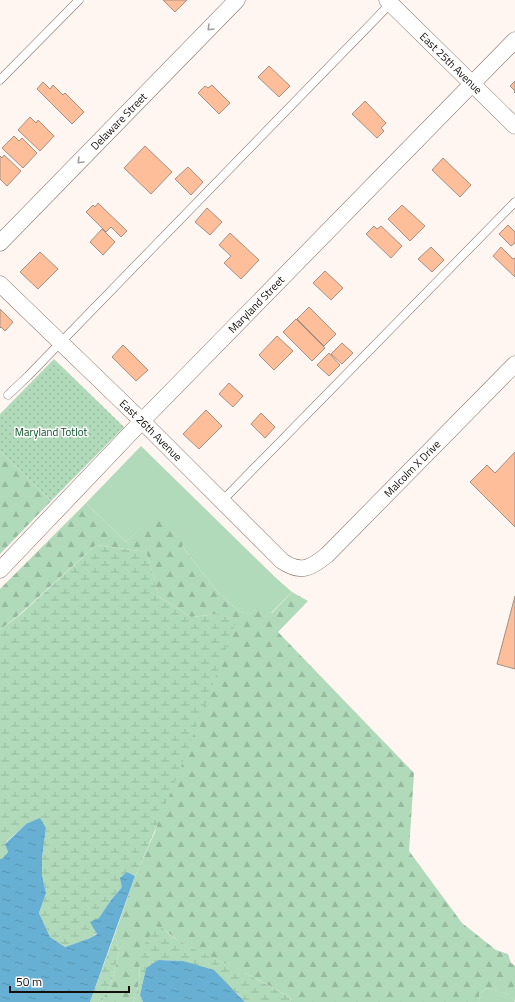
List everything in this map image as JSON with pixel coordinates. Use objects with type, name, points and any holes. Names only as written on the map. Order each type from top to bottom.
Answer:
[{"type":"street","name":"Delaware Street","points":[[0,243],[237,0]]},
{"type":"street","name":"East 25th Avenue","points":[[390,1],[515,126]]},
{"type":"street","name":"Maryland Street","points":[[0,570],[142,421],[515,40]]},
{"type":"street","name":"East 26th Avenue","points":[[0,284],[142,421],[282,561],[297,569],[305,568]]},
{"type":"street","name":"Malcolm X Drive","points":[[305,568],[313,566],[327,555],[515,364]]},
{"type":"lane","points":[[0,80],[79,0]]},
{"type":"lane","points":[[8,395],[390,1]]},
{"type":"lane","points":[[222,501],[515,202]]},
{"type":"green space","name":"Maryland Totlot","points":[[54,359],[124,427],[51,501],[0,451],[0,414]]},
{"type":"green space","points":[[141,446],[292,592],[271,613],[249,614],[240,612],[216,590],[182,546],[184,542],[155,514],[126,542],[86,503]]},
{"type":"green space","points":[[0,451],[51,501],[0,554]]},
{"type":"green space","points":[[86,503],[126,542],[155,513],[185,542],[182,546],[216,590],[240,612],[250,614],[261,602],[272,613],[292,592],[308,601],[278,632],[414,773],[409,851],[462,923],[496,950],[508,954],[511,963],[515,966],[515,1001],[510,995],[487,988],[479,994],[480,1002],[291,1002],[290,997],[240,970],[187,946],[170,935],[163,928],[139,967],[140,981],[133,1002],[102,1002],[114,975],[119,951],[115,934],[135,876],[155,832],[218,614],[191,617],[158,596],[146,552],[96,545],[20,614],[0,630],[0,589]]},
{"type":"green space","points":[[96,545],[146,552],[158,596],[191,617],[218,614],[237,619],[176,781],[135,876],[127,872],[122,887],[111,900],[99,919],[97,933],[88,939],[65,947],[50,937],[39,913],[46,893],[42,875],[42,858],[46,828],[26,824],[5,843],[8,852],[2,859],[0,859],[0,630],[21,614]]},
{"type":"green space","points":[[156,926],[163,928],[171,936],[196,950],[234,967],[290,997],[291,1002],[245,1002],[237,993],[183,961],[158,960],[146,968],[140,995],[143,1002],[133,1002],[140,981],[139,967],[144,945]]},
{"type":"green space","points":[[115,934],[119,951],[114,975],[102,1002],[90,1002]]},
{"type":"green space","points":[[487,988],[511,995],[515,1002],[480,1002],[479,994]]},
{"type":"water","points":[[40,818],[46,828],[42,858],[42,875],[46,893],[39,913],[50,937],[65,947],[88,939],[97,934],[90,922],[99,918],[122,887],[120,878],[127,872],[135,876],[90,1002],[0,1002],[0,859],[2,859],[8,852],[5,844],[26,824]]},
{"type":"water","points":[[158,960],[183,961],[214,970],[245,1002],[143,1002],[140,995],[146,968]]},
{"type":"building","points":[[163,0],[187,0],[175,12]]},
{"type":"building","points":[[269,66],[290,86],[279,97],[258,77]]},
{"type":"building","points":[[515,81],[515,91],[510,86]]},
{"type":"building","points":[[43,82],[50,89],[53,85],[63,95],[65,93],[84,112],[72,124],[37,89]]},
{"type":"building","points":[[212,85],[230,103],[219,114],[198,93],[205,86],[208,88]]},
{"type":"building","points":[[365,101],[386,123],[381,128],[384,131],[377,138],[352,114]]},
{"type":"building","points":[[30,117],[36,123],[38,120],[54,136],[40,151],[18,130]]},
{"type":"building","points":[[14,136],[19,141],[22,138],[37,153],[23,168],[2,148]]},
{"type":"building","points":[[145,146],[172,172],[151,194],[124,168]]},
{"type":"building","points":[[4,155],[21,171],[7,186],[0,179],[0,156],[2,158]]},
{"type":"building","points":[[443,158],[471,185],[460,197],[432,170]]},
{"type":"building","points":[[188,167],[203,182],[191,195],[175,179]]},
{"type":"building","points":[[98,203],[127,231],[121,237],[111,227],[106,232],[86,212],[93,205],[95,207]]},
{"type":"building","points":[[402,205],[425,226],[410,241],[388,219]]},
{"type":"building","points":[[207,208],[222,222],[210,235],[195,222]]},
{"type":"building","points":[[508,225],[515,232],[515,243],[511,246],[499,234]]},
{"type":"building","points":[[374,226],[377,229],[381,226],[402,246],[391,258],[366,234]]},
{"type":"building","points":[[102,229],[115,242],[103,255],[90,242]]},
{"type":"building","points":[[230,233],[259,260],[241,279],[224,263],[231,256],[219,245]]},
{"type":"building","points":[[431,247],[444,260],[432,272],[418,259]]},
{"type":"building","points":[[501,247],[513,259],[515,258],[515,277],[493,256]]},
{"type":"building","points":[[40,252],[58,269],[38,289],[20,272]]},
{"type":"building","points":[[325,271],[343,288],[331,300],[313,283]]},
{"type":"building","points":[[309,307],[336,334],[324,346],[297,319]]},
{"type":"building","points":[[0,309],[13,322],[5,331],[1,327],[0,328]]},
{"type":"building","points":[[296,319],[325,348],[312,361],[283,332]]},
{"type":"building","points":[[277,336],[293,351],[274,370],[259,355]]},
{"type":"building","points":[[342,343],[353,353],[342,364],[331,354]]},
{"type":"building","points":[[123,345],[148,370],[136,381],[112,357]]},
{"type":"building","points":[[329,353],[340,365],[329,376],[317,365]]},
{"type":"building","points":[[229,383],[243,396],[233,407],[219,394]]},
{"type":"building","points":[[206,410],[222,426],[199,449],[183,434]]},
{"type":"building","points":[[261,413],[275,427],[265,438],[251,424]]},
{"type":"building","points":[[515,452],[515,527],[470,482],[487,465],[495,473]]},
{"type":"building","points":[[515,596],[515,669],[497,664]]}]
